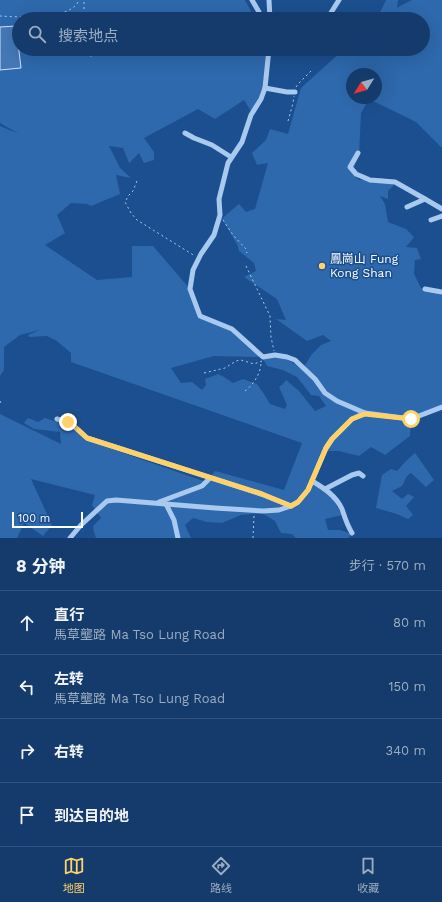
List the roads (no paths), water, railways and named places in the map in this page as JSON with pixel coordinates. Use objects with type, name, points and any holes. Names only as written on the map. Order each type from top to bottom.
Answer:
[{"type":"street","points":[[252,0],[259,12]]},
{"type":"street","points":[[269,0],[270,12]]},
{"type":"street","points":[[331,12],[339,0]]},
{"type":"street","points":[[268,56],[265,88],[261,99],[251,115],[242,142],[228,163],[219,198],[220,215],[214,235],[194,270],[190,289],[200,316],[232,330],[262,360],[275,355],[295,360],[315,379],[326,393],[337,401],[365,414],[411,419],[442,407]]},
{"type":"street","points":[[265,88],[295,92]]},
{"type":"street","points":[[185,133],[194,138],[212,144],[231,157]]},
{"type":"street","points":[[358,153],[350,167],[356,174],[370,180],[395,182],[442,209]]},
{"type":"street","points":[[407,207],[425,199]]},
{"type":"street","points":[[431,220],[442,216]]},
{"type":"street","points":[[425,289],[442,292]]},
{"type":"street","points":[[70,538],[81,525],[107,501],[116,500],[263,511],[279,510],[291,506],[298,502],[308,490],[326,448],[332,439],[352,419],[365,414]]},
{"type":"street","points":[[57,419],[68,422],[87,438],[262,494],[291,506]]},
{"type":"street","points":[[325,489],[352,475],[359,473],[363,476]]},
{"type":"street","points":[[156,503],[202,486],[210,478]]},
{"type":"street","points":[[312,481],[325,489],[335,498],[352,533]]},
{"type":"street","points":[[166,504],[174,520],[178,538]]},
{"type":"place","name":"鳳崗山 Fung Kong Shan","points":[[322,266]]}]
